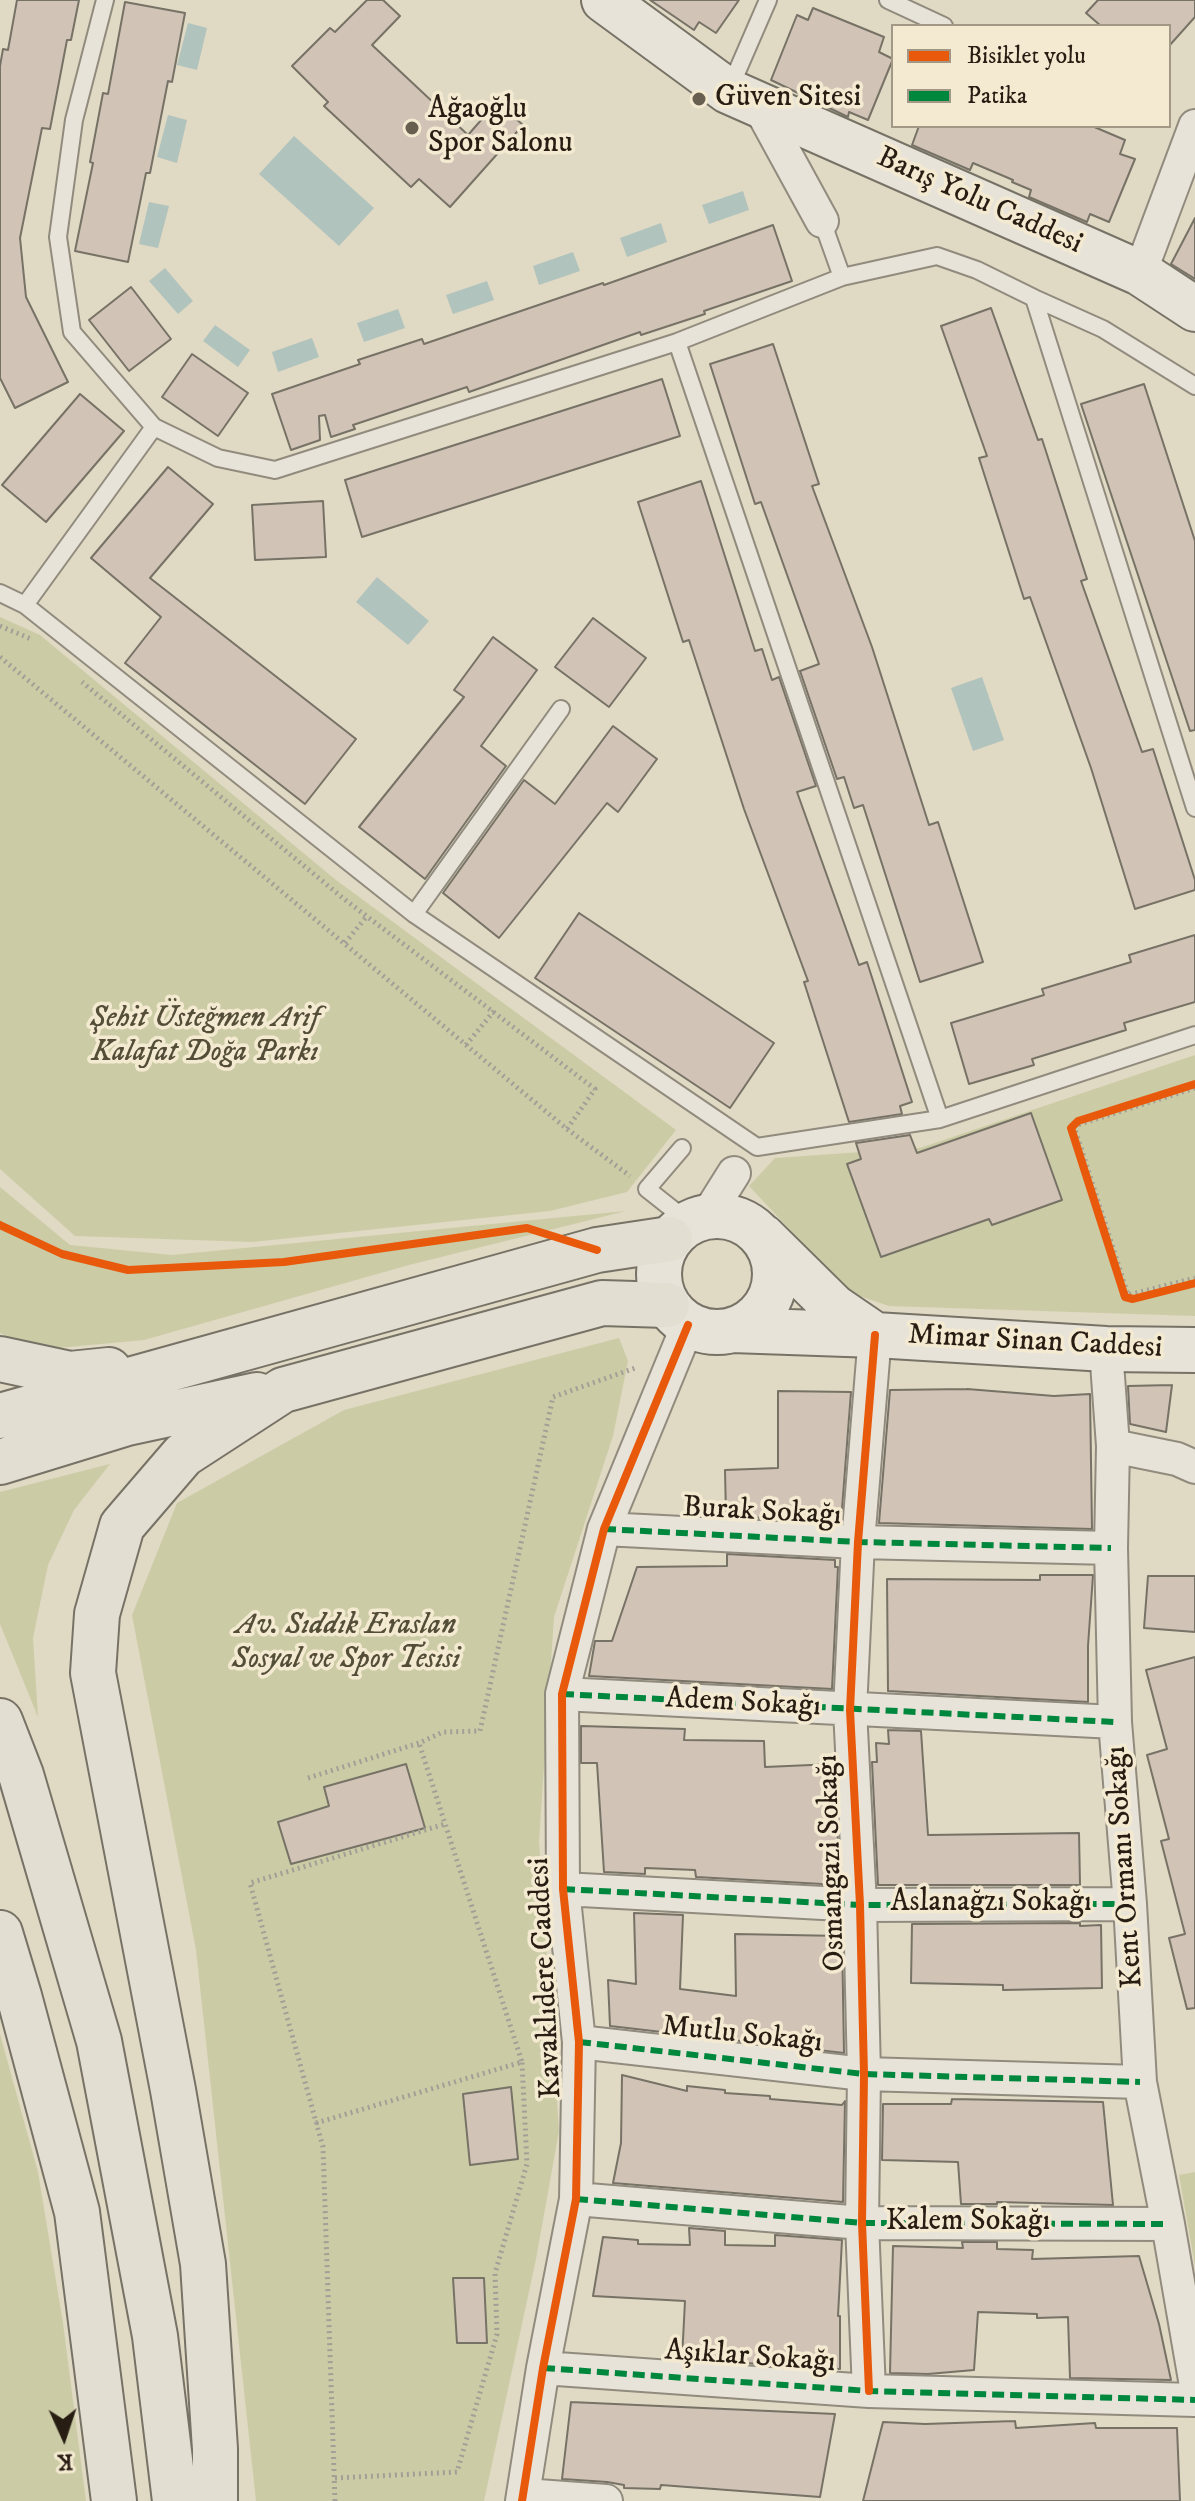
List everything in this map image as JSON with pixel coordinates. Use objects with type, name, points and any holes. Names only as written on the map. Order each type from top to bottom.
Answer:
[{"type":"highway","points":[[0,1416],[689,1226]]},
{"type":"highway","points":[[0,1462],[127,1423],[283,1390],[602,1303],[678,1328]]},
{"type":"highway","points":[[0,1359],[70,1374],[158,1365],[326,1326]]},
{"type":"highway","points":[[215,2501],[215,2449],[203,2264],[93,1673],[97,1614],[122,1526],[183,1455],[283,1390]]},
{"type":"highway","points":[[0,1721],[21,1775],[99,2041],[155,2336],[175,2501]]},
{"type":"highway","points":[[0,1933],[77,2212],[114,2501]]},
{"type":"main road","name":"Barış Yolu Caddesi","points":[[604,0],[743,98],[1140,273],[1195,309]]},
{"type":"main road","points":[[727,1216],[746,1222],[761,1235],[771,1249],[775,1282],[761,1313],[748,1324],[732,1330],[717,1332],[678,1328],[661,1290],[661,1257],[689,1226],[727,1216]]},
{"type":"main road","name":"Mimar Sinan Caddesi","points":[[761,1235],[834,1307],[875,1335]]},
{"type":"main road","name":"Mimar Sinan Caddesi","points":[[732,1330],[1106,1349],[1195,1350]]},
{"type":"street","name":"Barış Yolu Caddesi","points":[[743,98],[822,221]]},
{"type":"street","points":[[1140,273],[1193,137]]},
{"type":"street","points":[[689,1226],[745,1160]]},
{"type":"street","name":"Kavaklıdere Caddesi","points":[[523,2498],[543,2368],[576,2199],[579,2042],[563,1889],[562,1694],[604,1529],[678,1328]]},
{"type":"street","name":"Osmangazi Sokağı","points":[[869,2391],[862,2223],[864,2074],[860,1905],[850,1710],[858,1542],[875,1335]]},
{"type":"street","name":"Kent Ormanı Sokağı","points":[[1106,1349],[1113,1446],[1111,1548],[1115,1722],[1140,2082],[1195,2380]]},
{"type":"street","points":[[1113,1446],[1177,1459],[1195,1467]]},
{"type":"street","name":"Burak Sokağı","points":[[604,1529],[858,1542],[1111,1548]]},
{"type":"street","name":"Adem Sokağı","points":[[562,1694],[1115,1722]]},
{"type":"street","name":"Aslanağzı Sokağı","points":[[563,1889],[860,1905],[1130,1904]]},
{"type":"street","name":"Mutlu Sokağı","points":[[579,2042],[864,2074],[1140,2082]]},
{"type":"street","name":"Kalem Sokağı","points":[[576,2199],[862,2223],[1168,2224]]},
{"type":"street","name":"Aşıklar Sokağı","points":[[543,2368],[869,2391],[1195,2400]]},
{"type":"street","points":[[523,2498],[606,2501]]},
{"type":"lane","points":[[105,0],[74,120],[58,237],[72,332],[154,427],[218,458],[275,470],[677,342],[842,277],[937,256],[977,270],[1103,329],[1195,386]]},
{"type":"lane","points":[[743,98],[768,0]]},
{"type":"lane","points":[[888,0],[940,24]]},
{"type":"lane","points":[[822,221],[842,277]]},
{"type":"lane","points":[[1034,298],[1195,808]]},
{"type":"lane","points":[[677,342],[940,1119]]},
{"type":"lane","points":[[25,605],[154,427]]},
{"type":"lane","points":[[0,593],[25,605],[414,914],[745,1160],[940,1119],[1195,1035]]},
{"type":"lane","points":[[414,914],[561,709]]},
{"type":"lane","points":[[682,1148],[647,1189],[689,1226]]},
{"type":"path","points":[[0,626],[30,639],[42,649]]},
{"type":"path","points":[[0,657],[567,1129],[647,1189]]},
{"type":"path","points":[[79,679],[367,916],[595,1089],[567,1129]]},
{"type":"path","points":[[344,944],[367,916]]},
{"type":"path","points":[[466,1045],[494,1011]]},
{"type":"path","points":[[1195,1086],[1078,1121],[1071,1128],[1125,1297],[1133,1299],[1195,1280]]},
{"type":"path","points":[[308,1778],[419,1743],[443,1732],[480,1731],[553,1397],[678,1328]]},
{"type":"path","points":[[334,2478],[457,2472],[497,2334],[495,2273],[527,2164],[522,2062],[419,1743]]},
{"type":"path","points":[[335,2501],[323,2147],[250,1883],[445,1824]]},
{"type":"path","points":[[316,2123],[522,2062]]},
{"type":"green space","name":"Şehit Üsteğmen Arif Kalafat Doğa Parkı","points":[[0,617],[40,635],[336,880],[676,1130],[627,1192],[550,1211],[252,1242],[75,1236],[0,1169]]},
{"type":"green space","points":[[1195,1055],[1195,1316],[889,1306],[848,1292],[749,1186],[775,1158],[920,1148]]},
{"type":"green space","points":[[0,1187],[70,1245],[172,1255],[626,1211],[409,1265],[144,1340],[36,1350],[0,1333]]},
{"type":"green space","name":"Av. Sıddık Eraslan Sosyal ve Spor Tesisi","points":[[619,1338],[628,1361],[613,1436],[554,1617],[539,1841],[559,2131],[536,2259],[484,2501],[256,2501],[196,1950],[132,1615],[177,1503],[344,1410]]},
{"type":"green space","points":[[110,1464],[74,1510],[48,1565],[33,1638],[38,1717],[0,1624],[0,1492]]},
{"type":"green space","points":[[0,2034],[38,2172],[63,2323],[86,2501],[0,2501]]},
{"type":"green space","points":[[1195,2172],[1195,2266],[1179,2175]]},
{"type":"shaded area","points":[[188,23],[207,28],[197,70],[177,65]]},
{"type":"shaded area","points":[[168,115],[187,120],[177,163],[157,157]]},
{"type":"shaded area","points":[[294,136],[374,208],[339,246],[259,174]]},
{"type":"shaded area","points":[[743,191],[749,210],[709,224],[702,205]]},
{"type":"shaded area","points":[[149,202],[169,206],[158,248],[139,244]]},
{"type":"shaded area","points":[[661,223],[667,242],[627,257],[620,238]]},
{"type":"shaded area","points":[[573,252],[580,271],[539,285],[533,266]]},
{"type":"shaded area","points":[[165,268],[193,301],[178,314],[149,281]]},
{"type":"shaded area","points":[[487,281],[494,300],[453,314],[446,295]]},
{"type":"shaded area","points":[[398,309],[405,328],[364,342],[357,323]]},
{"type":"shaded area","points":[[215,325],[250,350],[238,367],[203,341]]},
{"type":"shaded area","points":[[312,338],[319,357],[278,372],[272,352]]},
{"type":"shaded area","points":[[377,577],[429,621],[408,645],[356,602]]},
{"type":"shaded area","points":[[982,677],[1004,740],[973,751],[951,688]]},
{"type":"building","points":[[17,0],[79,0],[71,40],[67,40],[50,129],[42,128],[20,238],[26,297],[68,382],[15,408],[0,378],[0,66],[3,49],[8,50]]},
{"type":"building","points":[[367,0],[383,0],[400,16],[372,45],[468,135],[497,102],[523,125],[450,207],[419,179],[411,187],[324,106],[328,102],[292,66],[330,28],[335,32]]},
{"type":"building","points":[[650,0],[739,0],[716,33],[699,22],[694,30]]},
{"type":"building","points":[[1098,0],[1195,0],[1195,17],[1171,44],[1171,24],[1099,24],[1086,13]]},
{"type":"building","points":[[125,2],[185,13],[172,82],[168,81],[128,262],[75,251],[103,93],[108,94]]},
{"type":"building","points":[[813,8],[884,37],[879,52],[891,58],[891,64],[868,120],[849,112],[848,117],[771,80],[797,15],[808,20]]},
{"type":"building","points":[[918,128],[1097,128],[1125,140],[1120,154],[1135,159],[1109,222],[1090,214],[1087,222],[1029,197],[1031,190],[1013,180],[973,163],[970,170],[912,145]]},
{"type":"building","points":[[1195,218],[1195,279],[1171,264]]},
{"type":"building","points":[[773,225],[792,281],[704,311],[705,314],[641,335],[640,332],[469,392],[467,387],[353,425],[355,429],[331,437],[325,415],[319,416],[320,440],[291,450],[272,394],[360,364],[358,360],[422,339],[424,344]]},
{"type":"building","points":[[131,287],[171,339],[129,371],[89,320]]},
{"type":"building","points":[[991,308],[1038,440],[1042,439],[1087,579],[1081,581],[1142,752],[1153,749],[1195,880],[1195,890],[1135,909],[1091,768],[1030,597],[1024,599],[979,458],[987,456],[941,326]]},
{"type":"building","points":[[773,344],[819,484],[812,486],[872,647],[929,825],[938,822],[983,962],[920,982],[863,805],[854,808],[844,777],[837,779],[800,671],[819,664],[761,502],[755,504],[710,364]]},
{"type":"building","points":[[192,354],[248,393],[218,436],[162,397]]},
{"type":"building","points":[[662,379],[680,436],[362,537],[345,480]]},
{"type":"building","points":[[1144,384],[1195,541],[1195,730],[1190,731],[1081,404]]},
{"type":"building","points":[[80,394],[124,431],[46,522],[2,485]]},
{"type":"building","points":[[168,467],[213,504],[150,578],[356,739],[305,804],[125,663],[161,617],[91,558]]},
{"type":"building","points":[[701,481],[755,651],[762,649],[772,680],[779,677],[816,786],[797,792],[859,965],[867,962],[912,1102],[900,1106],[902,1114],[849,1122],[804,982],[808,981],[744,809],[689,640],[683,642],[638,502]]},
{"type":"building","points":[[323,501],[326,557],[255,560],[252,505]]},
{"type":"building","points":[[593,618],[646,658],[609,707],[555,667]]},
{"type":"building","points":[[493,637],[537,670],[481,746],[506,766],[425,879],[359,827],[464,697],[454,690]]},
{"type":"building","points":[[613,726],[657,759],[618,812],[607,803],[499,938],[443,893],[524,780],[555,804]]},
{"type":"building","points":[[579,913],[774,1043],[730,1108],[535,978]]},
{"type":"building","points":[[1195,935],[1195,1002],[1124,1023],[1126,1030],[1032,1059],[1034,1065],[969,1084],[951,1023],[1044,995],[1042,989],[1131,962],[1129,955]]},
{"type":"building","points":[[1031,1113],[1062,1200],[992,1225],[989,1219],[881,1257],[847,1164],[861,1159],[856,1143],[910,1135],[917,1153]]},
{"type":"building","points":[[1172,1385],[1166,1432],[1130,1424],[1128,1386]]},
{"type":"building","points":[[967,1389],[1054,1396],[1090,1394],[1092,1529],[879,1523],[890,1390]]},
{"type":"building","points":[[778,1391],[851,1392],[841,1522],[726,1516],[725,1470],[778,1468]]},
{"type":"building","points":[[727,1554],[835,1560],[835,1567],[838,1567],[832,1689],[589,1676],[595,1641],[612,1641],[637,1567],[727,1566]]},
{"type":"building","points":[[1040,1575],[1093,1575],[1088,1702],[888,1691],[887,1579],[1040,1580]]},
{"type":"building","points":[[1148,1576],[1195,1576],[1195,1632],[1144,1628]]},
{"type":"building","points":[[1195,1657],[1195,2008],[1187,2009],[1169,1938],[1185,1934],[1161,1841],[1169,1839],[1147,1755],[1167,1749],[1146,1670]]},
{"type":"building","points":[[581,1726],[685,1729],[684,1740],[764,1741],[765,1767],[834,1764],[840,1885],[696,1877],[695,1870],[645,1868],[645,1874],[604,1872],[597,1763],[581,1763]]},
{"type":"building","points":[[888,1730],[921,1731],[928,1835],[1079,1833],[1080,1885],[878,1885],[872,1762],[877,1762],[876,1743],[889,1744]]},
{"type":"building","points":[[406,1764],[425,1828],[291,1864],[278,1822],[329,1806],[324,1787]]},
{"type":"building","points":[[634,1913],[683,1915],[680,1989],[736,1996],[735,1934],[842,1936],[844,2053],[610,2026],[608,1980],[636,1984]]},
{"type":"building","points":[[1080,1923],[1080,1926],[1101,1925],[1102,1988],[1003,1990],[1003,1985],[911,1983],[912,1924]]},
{"type":"building","points":[[622,2075],[687,2091],[687,2086],[725,2090],[725,2093],[770,2096],[770,2099],[842,2105],[845,2101],[843,2202],[613,2183],[621,2143]]},
{"type":"building","points":[[511,2087],[518,2159],[470,2165],[463,2094]]},
{"type":"building","points":[[952,2099],[1103,2102],[1113,2205],[961,2204],[958,2162],[882,2160],[883,2104],[951,2104]]},
{"type":"building","points":[[689,2228],[725,2231],[725,2245],[775,2246],[775,2235],[842,2240],[838,2316],[840,2369],[682,2359],[685,2301],[593,2296],[603,2237],[638,2240],[638,2244],[690,2245]]},
{"type":"building","points":[[962,2242],[997,2242],[997,2249],[1033,2250],[1032,2259],[1139,2256],[1171,2380],[1070,2378],[1068,2317],[1037,2318],[1037,2314],[978,2312],[974,2370],[890,2373],[893,2246],[963,2248]]},
{"type":"building","points":[[453,2278],[484,2278],[487,2343],[457,2343]]},
{"type":"building","points":[[571,2402],[835,2414],[820,2497],[661,2485],[660,2489],[624,2488],[624,2485],[607,2482],[562,2479]]},
{"type":"building","points":[[1015,2421],[1016,2428],[1095,2423],[1096,2428],[1177,2428],[1180,2501],[863,2501],[883,2422]]},
{"type":"marked path","points":[[604,1529],[858,1542],[1111,1548]]},
{"type":"marked path","points":[[562,1694],[1115,1722]]},
{"type":"marked path","points":[[563,1889],[860,1905],[1130,1904]]},
{"type":"marked path","points":[[579,2042],[864,2074],[1140,2082]]},
{"type":"marked path","points":[[576,2199],[862,2223],[1168,2224]]},
{"type":"marked path","points":[[543,2368],[869,2391],[1195,2400]]},
{"type":"cycle path","points":[[1195,1084],[1078,1121],[1071,1128],[1125,1297],[1133,1299],[1195,1283]]},
{"type":"cycle path","points":[[0,1225],[62,1254],[128,1270],[284,1262],[527,1228],[597,1250]]},
{"type":"cycle path","points":[[522,2501],[543,2368],[576,2199],[579,2042],[563,1889],[562,1694],[604,1529],[688,1325]]},
{"type":"cycle path","points":[[869,2391],[862,2223],[864,2074],[860,1905],[850,1710],[858,1542],[875,1335]]},
{"type":"place","name":"Güven Sitesi","points":[[699,99]]},
{"type":"place","name":"Ağaoğlu Spor Salonu","points":[[412,128]]}]
